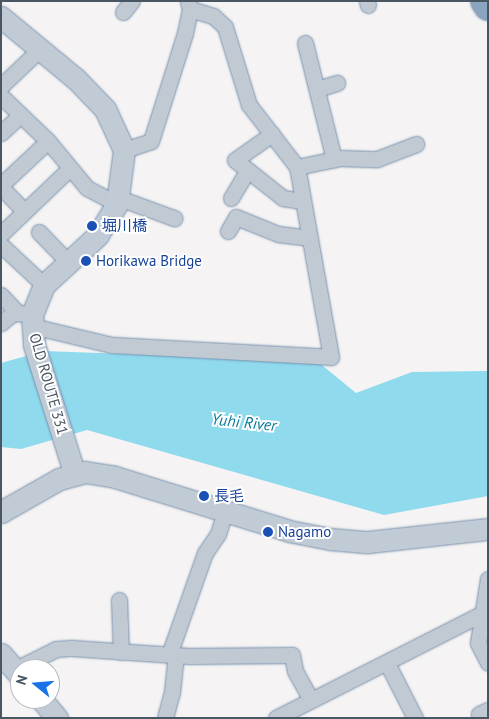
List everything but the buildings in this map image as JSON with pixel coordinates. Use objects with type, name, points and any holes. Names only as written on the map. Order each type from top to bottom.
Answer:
[{"type":"highway","points":[[485,1],[488,6]]},
{"type":"main road","points":[[1,17],[40,49],[105,109],[124,150]]},
{"type":"main road","name":"OLD ROUTE 331","points":[[74,472],[29,325],[44,285],[98,235],[118,201],[124,150]]},
{"type":"main road","points":[[1,512],[74,472],[115,477],[289,531],[347,541],[410,538],[488,529]]},
{"type":"street","points":[[1,323],[13,313],[29,325],[112,345],[330,357],[297,167],[249,105],[226,27],[214,16],[191,4],[151,141],[124,150]]},
{"type":"street","points":[[305,43],[334,159]]},
{"type":"street","points":[[1,86],[40,49]]},
{"type":"street","points":[[317,89],[337,83]]},
{"type":"street","points":[[1,96],[48,141],[87,188],[118,201],[174,218]]},
{"type":"street","points":[[1,133],[20,114]]},
{"type":"street","points":[[272,134],[235,160],[283,198],[303,201]]},
{"type":"street","points":[[24,211],[1,186],[48,141]]},
{"type":"street","points":[[297,167],[334,159],[377,159],[416,144]]},
{"type":"street","points":[[1,234],[70,168]]},
{"type":"street","points":[[231,198],[247,171]]},
{"type":"street","points":[[228,231],[236,218],[278,234],[309,238]]},
{"type":"street","points":[[39,232],[69,263]]},
{"type":"street","points":[[1,244],[44,285]]},
{"type":"street","points":[[1,295],[29,325]]},
{"type":"street","points":[[165,718],[172,692],[172,655],[205,553],[218,534],[225,511]]},
{"type":"street","points":[[487,659],[478,643],[481,614],[488,579]]},
{"type":"street","points":[[119,600],[120,652]]},
{"type":"street","points":[[276,718],[387,664],[481,614]]},
{"type":"street","points":[[30,659],[56,649],[172,655],[292,655],[295,671],[311,700]]},
{"type":"street","points":[[387,664],[415,718]]},
{"type":"street","points":[[481,718],[479,714],[488,710]]},
{"type":"water","name":"Yuhi River","points":[[44,351],[317,361],[356,393],[412,372],[488,371],[488,496],[384,515],[87,430],[21,449],[1,447],[1,363]]},
{"type":"place","name":"堀川橋","points":[[92,226]]},
{"type":"place","name":"Horikawa Bridge","points":[[86,261]]},
{"type":"place","name":"長毛","points":[[204,496]]},
{"type":"place","name":"Nagamo","points":[[268,532]]}]
